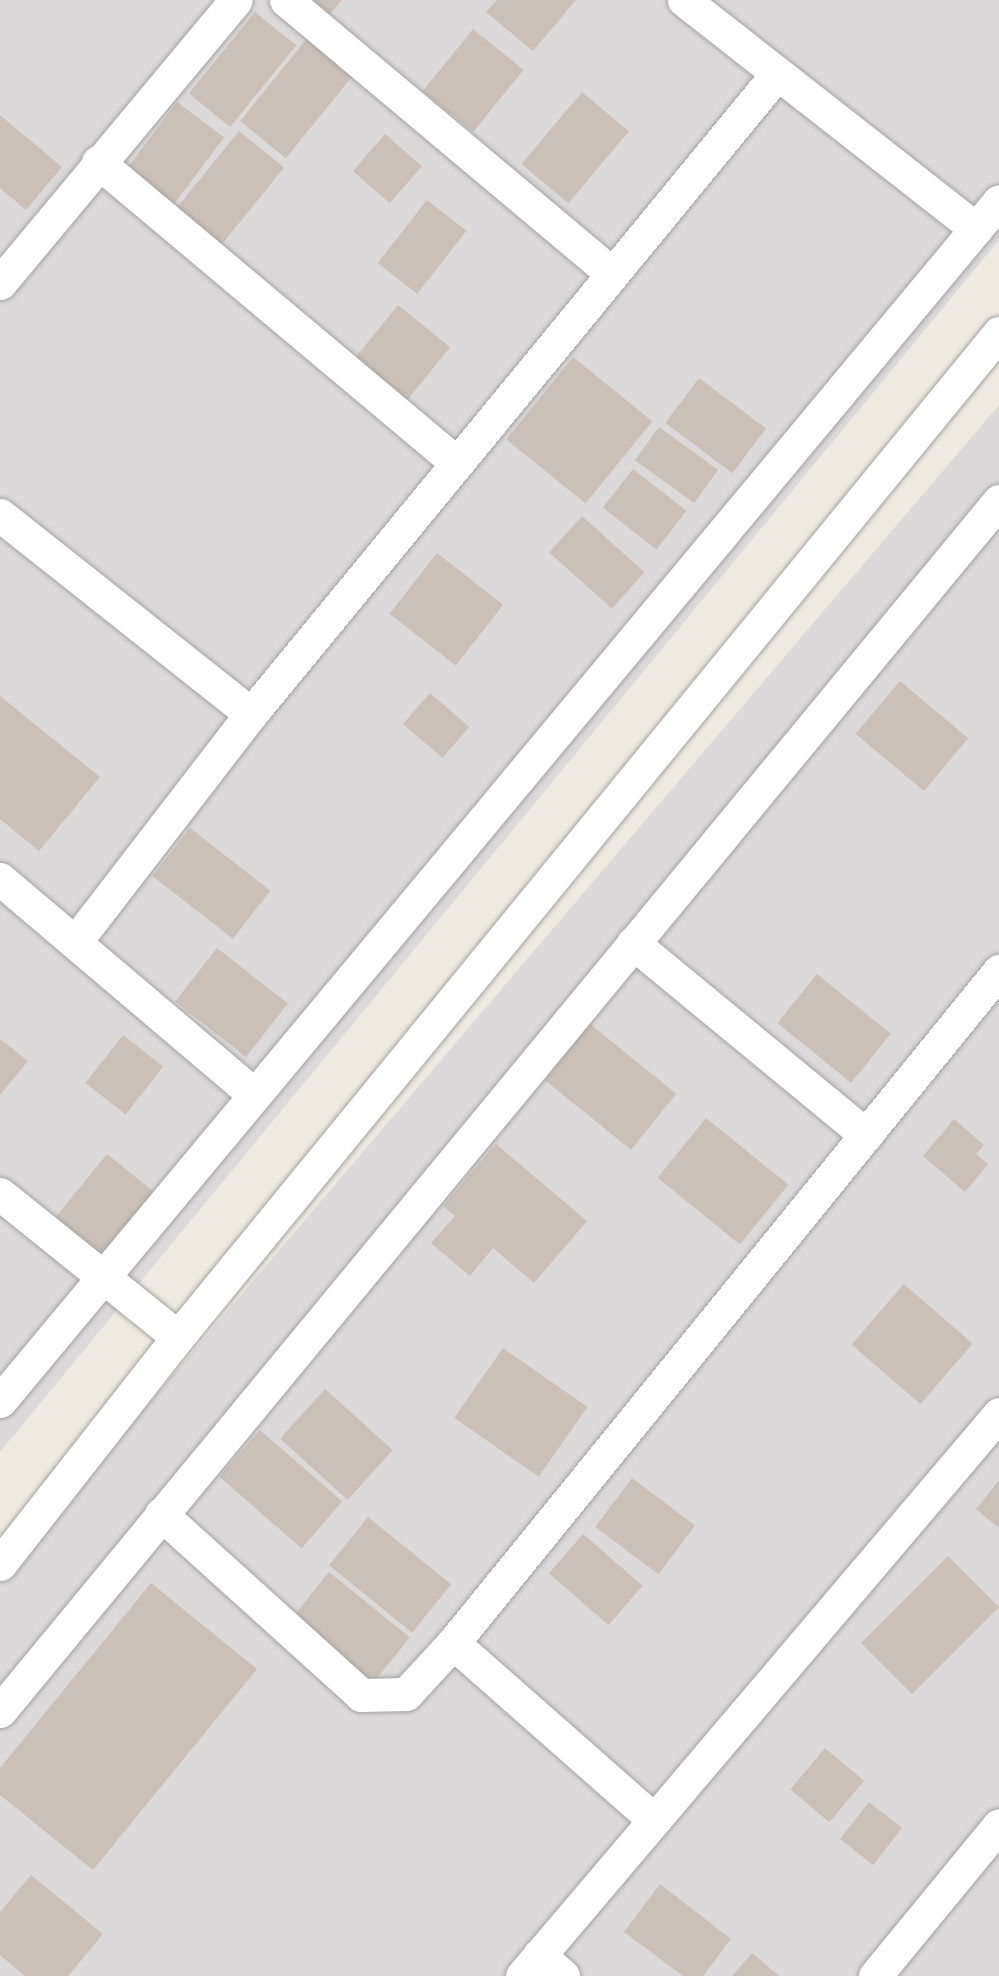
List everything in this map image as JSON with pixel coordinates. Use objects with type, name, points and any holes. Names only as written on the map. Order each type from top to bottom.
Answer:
[{"type":"street","points":[[0,282],[236,0]]},
{"type":"street","points":[[286,0],[611,273]]},
{"type":"street","points":[[684,0],[776,75],[976,229]]},
{"type":"street","points":[[76,941],[251,714],[455,461],[776,75]]},
{"type":"street","points":[[98,162],[455,461]]},
{"type":"street","points":[[0,1401],[252,1093],[999,201]]},
{"type":"street","points":[[0,1564],[178,1337],[999,333]]},
{"type":"street","points":[[0,1712],[999,501]]},
{"type":"street","points":[[0,515],[251,714]]},
{"type":"street","points":[[0,879],[252,1093]]},
{"type":"street","points":[[633,943],[866,1135]]},
{"type":"street","points":[[161,1514],[361,1695],[406,1694],[453,1643],[999,971]]},
{"type":"street","points":[[0,1194],[101,1278],[178,1337]]},
{"type":"street","points":[[541,1969],[654,1820],[999,1414]]},
{"type":"street","points":[[453,1643],[654,1820]]},
{"type":"street","points":[[875,1976],[999,1825]]},
{"type":"shaded area","points":[[0,0],[999,0],[999,240],[0,1452]]},
{"type":"shaded area","points":[[999,405],[999,1976],[0,1976],[0,1578]]},
{"type":"building","points":[[313,0],[342,0],[330,14]]},
{"type":"building","points":[[497,0],[576,0],[533,51],[486,12]]},
{"type":"building","points":[[255,12],[296,45],[230,127],[189,94]]},
{"type":"building","points":[[473,29],[524,70],[473,132],[423,91]]},
{"type":"building","points":[[313,31],[359,68],[286,158],[240,121]]},
{"type":"building","points":[[582,92],[629,131],[568,203],[522,164]]},
{"type":"building","points":[[177,102],[224,138],[166,214],[119,179]]},
{"type":"building","points":[[0,115],[62,167],[26,210],[0,188]]},
{"type":"building","points":[[239,131],[284,168],[221,245],[176,209]]},
{"type":"building","points":[[385,134],[422,166],[390,203],[353,171]]},
{"type":"building","points":[[427,200],[466,231],[417,294],[378,263]]},
{"type":"building","points":[[398,305],[450,347],[403,405],[351,363]]},
{"type":"building","points":[[573,357],[652,421],[586,504],[506,439]]},
{"type":"building","points":[[699,378],[766,429],[732,473],[665,423]]},
{"type":"building","points":[[659,427],[718,470],[694,503],[635,460]]},
{"type":"building","points":[[633,469],[687,511],[656,549],[603,508]]},
{"type":"building","points":[[582,516],[644,572],[612,609],[549,552]]},
{"type":"building","points":[[437,553],[503,605],[456,665],[390,614]]},
{"type":"building","points":[[900,681],[968,738],[924,791],[856,734]]},
{"type":"building","points":[[430,693],[469,727],[442,758],[403,724]]},
{"type":"building","points":[[0,696],[100,777],[39,851],[0,819]]},
{"type":"building","points":[[190,828],[270,891],[233,939],[152,876]]},
{"type":"building","points":[[217,948],[288,1003],[246,1057],[175,1002]]},
{"type":"building","points":[[817,974],[891,1034],[851,1083],[777,1023]]},
{"type":"building","points":[[590,1024],[676,1094],[631,1150],[545,1080]]},
{"type":"building","points":[[123,1035],[163,1066],[126,1114],[85,1083]]},
{"type":"building","points":[[0,1039],[28,1061],[0,1095]]},
{"type":"building","points":[[706,1118],[788,1185],[740,1245],[658,1178]]},
{"type":"building","points":[[954,1119],[984,1145],[976,1154],[988,1164],[965,1192],[923,1156]]},
{"type":"building","points":[[496,1144],[587,1221],[534,1283],[493,1248],[470,1276],[431,1243],[455,1216],[443,1206]]},
{"type":"building","points":[[107,1154],[154,1192],[101,1256],[55,1219]]},
{"type":"building","points":[[904,1284],[973,1344],[920,1404],[852,1344]]},
{"type":"building","points":[[503,1348],[587,1407],[539,1477],[454,1418]]},
{"type":"building","points":[[325,1389],[393,1450],[348,1500],[280,1439]]},
{"type":"building","points":[[260,1430],[342,1502],[302,1548],[219,1477]]},
{"type":"building","points":[[632,1478],[695,1526],[658,1574],[595,1527]]},
{"type":"building","points":[[999,1480],[999,1528],[976,1509]]},
{"type":"building","points":[[368,1517],[451,1584],[412,1633],[329,1565]]},
{"type":"building","points":[[583,1534],[643,1586],[609,1625],[549,1573]]},
{"type":"building","points":[[948,1556],[999,1607],[912,1694],[861,1643]]},
{"type":"building","points":[[329,1572],[410,1637],[366,1692],[285,1626]]},
{"type":"building","points":[[151,1583],[257,1669],[93,1870],[0,1795],[0,1768]]},
{"type":"building","points":[[825,1748],[864,1781],[829,1822],[790,1789]]},
{"type":"building","points":[[869,1802],[902,1828],[873,1865],[840,1839]]},
{"type":"building","points":[[31,1875],[103,1934],[68,1976],[25,1976],[0,1955],[0,1912]]},
{"type":"building","points":[[660,1884],[731,1939],[703,1976],[683,1976],[624,1932]]},
{"type":"building","points":[[752,1953],[779,1976],[732,1976]]}]
